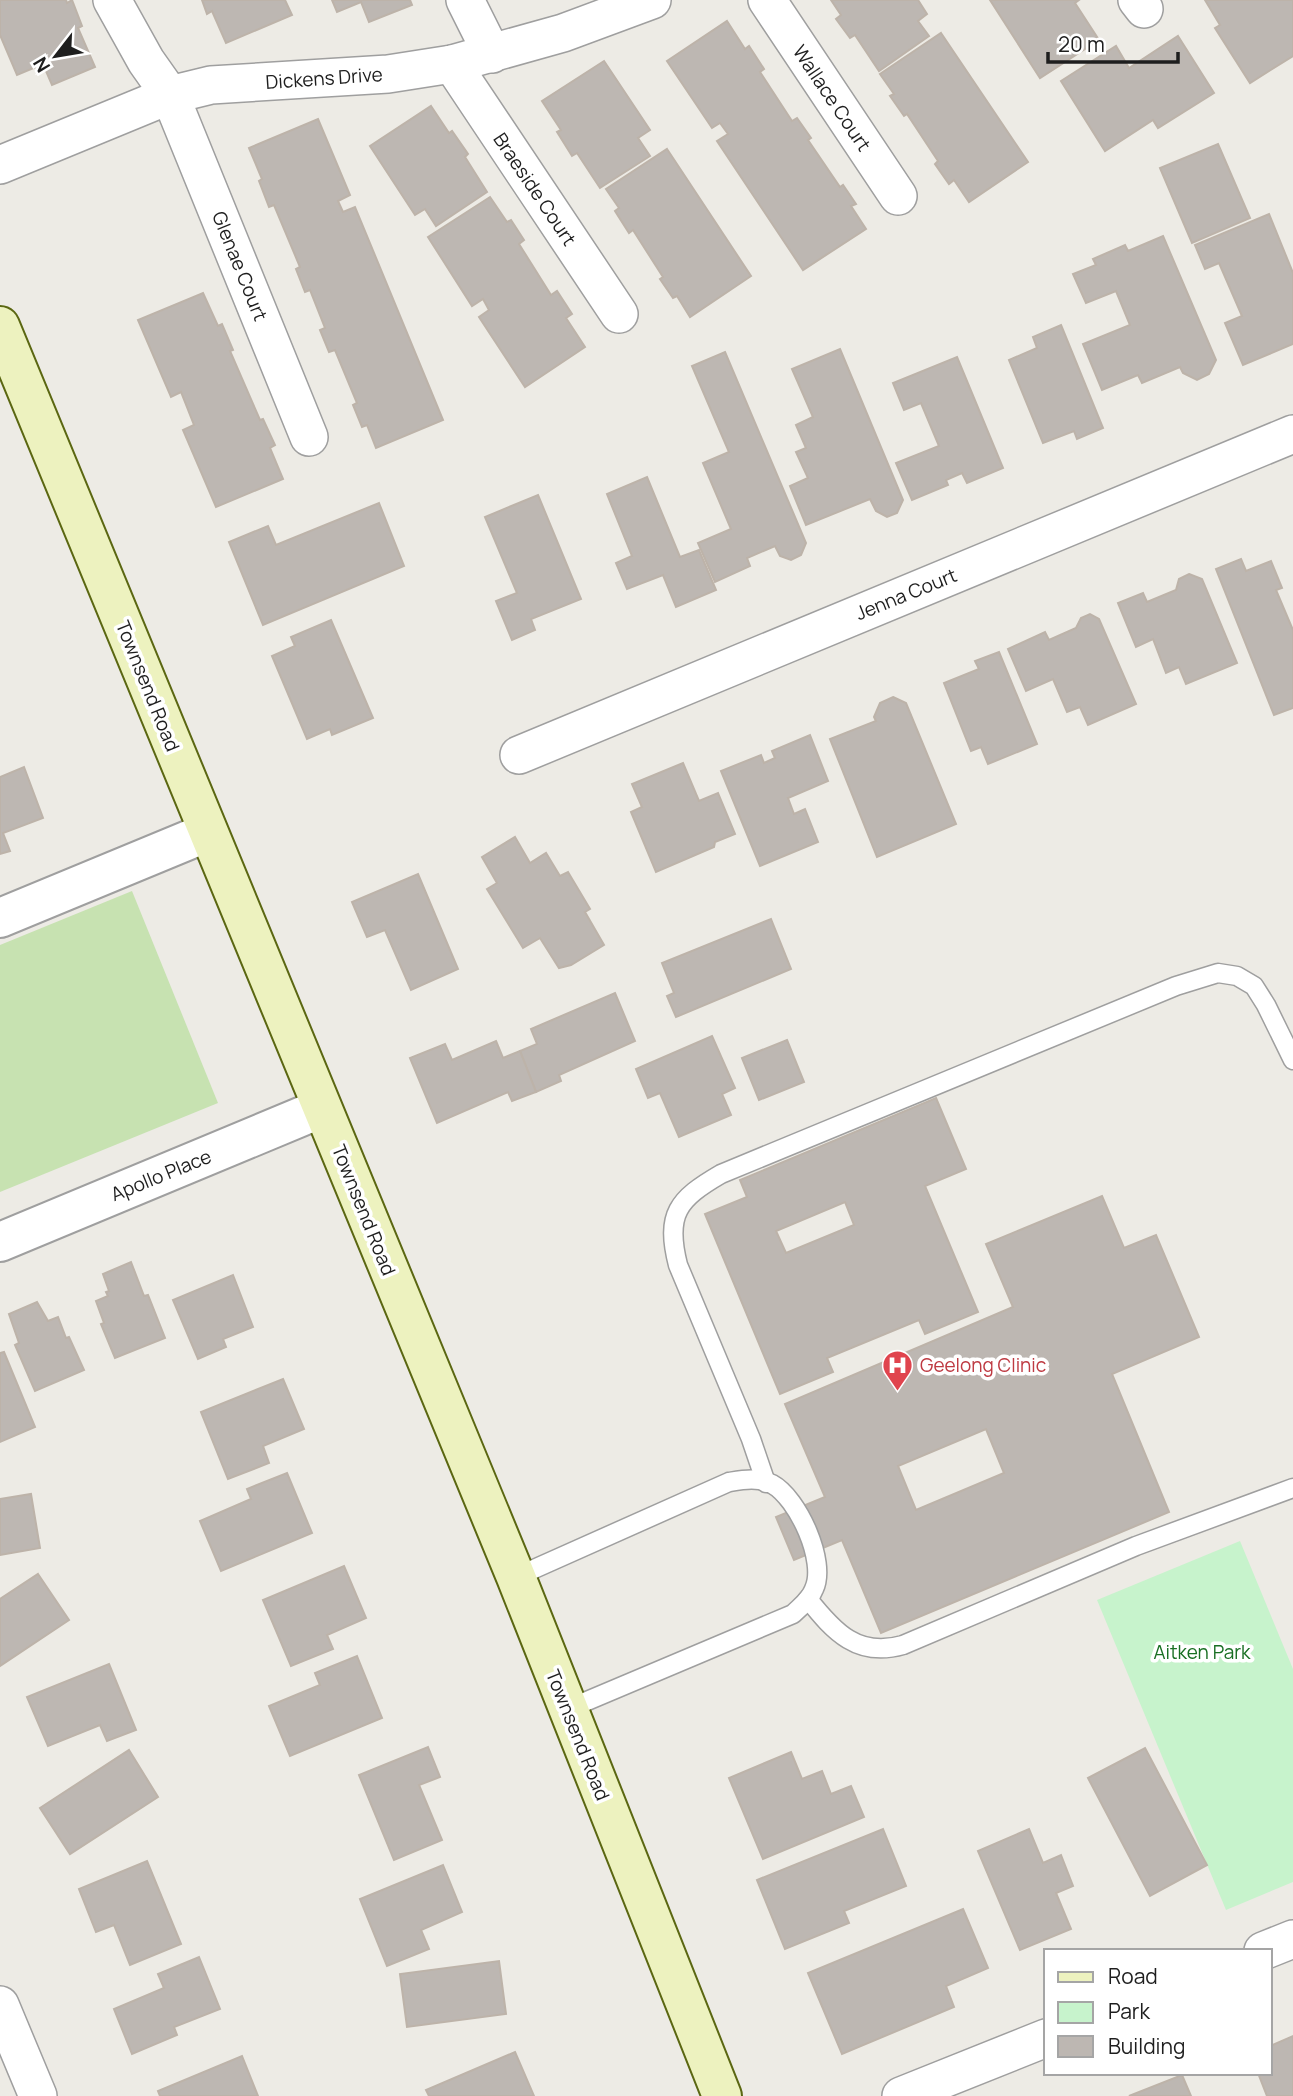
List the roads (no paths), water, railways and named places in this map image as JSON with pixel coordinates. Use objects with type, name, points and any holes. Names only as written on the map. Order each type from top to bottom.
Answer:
[{"type":"main road","name":"Townsend Road","points":[[0,326],[516,1577],[722,2096]]},
{"type":"street","name":"Glenae Court","points":[[112,0],[146,61],[170,95],[309,437]]},
{"type":"street","points":[[465,0],[492,54]]},
{"type":"street","name":"Dickens Drive","points":[[0,165],[170,95],[211,85],[388,74],[452,64],[563,33],[652,0]]},
{"type":"street","name":"Wallace Court","points":[[767,0],[898,196]]},
{"type":"street","name":"Braeside Court","points":[[452,64],[619,314]]},
{"type":"street","name":"Jenna Court","points":[[519,755],[1293,434]]},
{"type":"street","points":[[0,918],[208,832]]},
{"type":"street","name":"Apollo Place","points":[[0,1242],[322,1108]]},
{"type":"street","points":[[1268,1949],[1293,1938]]},
{"type":"street","points":[[0,2005],[38,2096]]},
{"type":"street","points":[[901,2096],[1044,2039]]},
{"type":"lane","points":[[766,1482],[751,1439],[678,1265],[672,1240],[675,1220],[683,1200],[697,1188],[721,1174],[1176,986],[1219,973],[1237,976],[1254,986],[1293,1060]]},
{"type":"lane","points":[[516,1577],[729,1482],[747,1479],[771,1483],[785,1496],[808,1532],[818,1563],[816,1587],[793,1614],[568,1709]]},
{"type":"lane","points":[[808,1599],[823,1618],[846,1637],[865,1648],[886,1650],[1136,1546],[1293,1488]]},
{"type":"place","name":"Geelong Clinic","points":[[897,1392]]},
{"type":"park label","name":"Aitken Park","points":[[1202,1652]]}]
